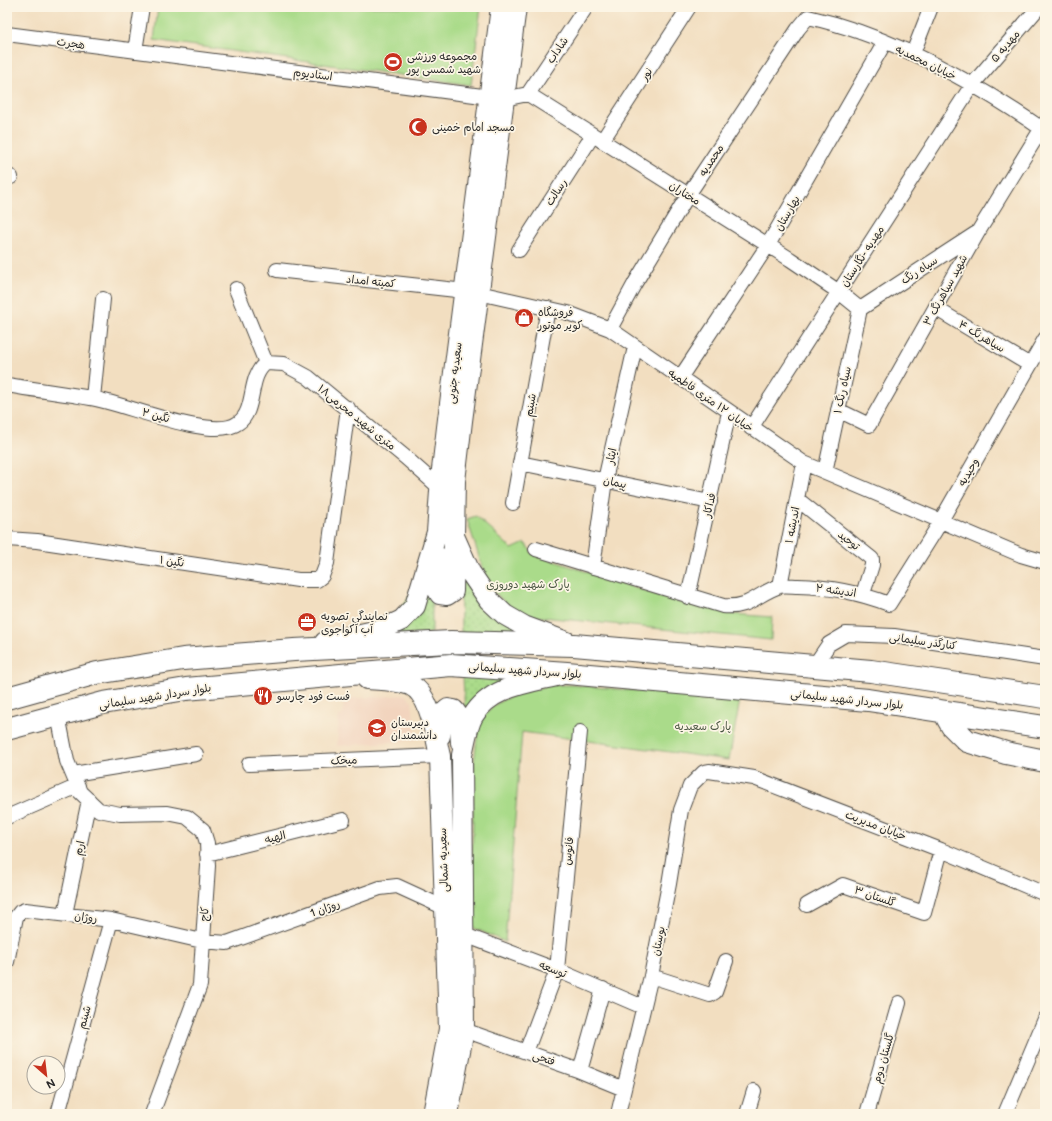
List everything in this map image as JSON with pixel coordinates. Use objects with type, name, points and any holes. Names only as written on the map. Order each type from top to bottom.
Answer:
[{"type":"highway","points":[[7,698],[97,674],[183,659],[294,650],[450,642],[574,645],[871,671],[1044,698]]},
{"type":"highway","name":"بلوار سردار شهید سلیمانی","points":[[7,729],[103,703],[186,688],[339,676],[451,665],[567,673],[868,700],[944,712],[1043,723]]},
{"type":"highway","points":[[944,712],[952,726],[967,741],[1006,753],[1045,761]]},
{"type":"main road","name":"سعیدیه جنوبی","points":[[497,98],[501,7]]},
{"type":"main road","name":"سعیدیه جنوبی","points":[[516,7],[497,98],[472,292],[440,488],[446,534],[489,600],[505,615],[524,626],[574,645]]},
{"type":"main road","name":"سعیدیه جنوبی","points":[[294,650],[383,629],[402,620],[415,606],[446,534],[455,481],[472,292]]},
{"type":"main road","name":"سعیدیه شمالی","points":[[448,1114],[464,1030],[462,934],[462,754],[473,717],[486,700],[504,690],[567,673]]},
{"type":"main road","name":"سعیدیه شمالی","points":[[339,676],[399,682],[412,686],[422,695],[431,715],[440,756],[449,1029],[433,1114]]},
{"type":"main road","points":[[440,756],[441,715],[445,710],[451,709],[456,711],[459,717],[462,754]]},
{"type":"street","points":[[135,51],[142,7]]},
{"type":"street","name":"شاداب","points":[[528,94],[586,7]]},
{"type":"street","name":"نور","points":[[597,138],[689,7]]},
{"type":"street","points":[[913,54],[931,7]]},
{"type":"street","name":"مهدیه ۵","points":[[972,85],[1039,7]]},
{"type":"street","name":"خیابان محمدیه","points":[[807,12],[913,54],[972,85],[1044,127]]},
{"type":"street","name":"محمدیه","points":[[610,329],[635,283],[688,194],[798,28],[807,12]]},
{"type":"street","name":"هجرت","points":[[7,34],[135,51]]},
{"type":"street","name":"بهارستان","points":[[680,378],[768,245],[885,42]]},
{"type":"street","name":"استادیوم","points":[[135,51],[497,98]]},
{"type":"street","name":"مهدیه -نگارستان","points":[[751,428],[972,85]]},
{"type":"street","points":[[497,98],[528,94]]},
{"type":"street","name":"مختاران","points":[[528,94],[768,245],[839,292],[860,309]]},
{"type":"street","name":"شهید سیاهرنگ ۳","points":[[838,410],[870,425],[978,232],[1044,127]]},
{"type":"street","name":"رسالت","points":[[519,250],[597,138]]},
{"type":"street","name":"سیاه رنگ","points":[[860,309],[978,232]]},
{"type":"street","name":"کمیته امداد","points":[[278,270],[472,292]]},
{"type":"street","points":[[236,289],[266,363]]},
{"type":"street","name":"خیابان ۱۲ متری فاطمیه","points":[[472,292],[548,308],[610,329],[751,428],[804,463],[1021,555],[1045,562]]},
{"type":"street","points":[[93,398],[103,299]]},
{"type":"street","name":"شبنم","points":[[513,503],[548,308]]},
{"type":"street","name":"سیاهرنگ ۴","points":[[935,308],[1030,365]]},
{"type":"street","name":"سیاه رنگ ۱","points":[[825,472],[860,309]]},
{"type":"street","name":"وحیدیه","points":[[889,604],[941,520],[1045,339]]},
{"type":"street","name":"ایثار","points":[[593,567],[606,480],[635,347]]},
{"type":"street","name":"نگین ۲","points":[[7,385],[93,398],[199,427],[220,429],[230,428],[240,422],[245,415],[257,375],[266,363]]},
{"type":"street","name":"۱۸متری شهید محرمی","points":[[266,363],[279,363],[299,371],[348,408],[440,488]]},
{"type":"street","name":"نگین ۱","points":[[7,539],[37,541],[312,581],[322,576],[326,563],[348,408]]},
{"type":"street","name":"فداکار","points":[[688,597],[729,412]]},
{"type":"street","name":"پیمان","points":[[520,463],[710,502]]},
{"type":"street","name":"اندیشه ۱","points":[[780,586],[804,463]]},
{"type":"street","name":"توحید","points":[[797,499],[872,559],[872,565],[863,594]]},
{"type":"street","points":[[536,549],[688,597],[732,607],[747,604],[780,586]]},
{"type":"street","name":"اندیشه ۲","points":[[780,586],[818,586],[863,594],[889,604]]},
{"type":"street","name":"کنارگذر سلیمانی","points":[[814,666],[829,644],[846,634],[894,636],[1045,659]]},
{"type":"street","points":[[58,715],[67,761],[80,792],[89,800]]},
{"type":"street","name":"فانوس","points":[[526,1052],[556,970],[580,732]]},
{"type":"street","points":[[7,817],[75,780],[196,754]]},
{"type":"street","name":"میخک","points":[[249,764],[440,756]]},
{"type":"street","name":"خیابان مدیریت","points":[[704,772],[717,772],[754,778],[941,850],[1045,894]]},
{"type":"street","name":"بوستان","points":[[618,1114],[651,976],[669,884],[681,810],[690,786],[704,772]]},
{"type":"street","name":"کاج","points":[[89,800],[99,810],[120,814],[167,813],[187,817],[203,830],[207,844],[200,985],[152,1114]]},
{"type":"street","name":"ارم","points":[[65,914],[89,800]]},
{"type":"street","name":"الهیه","points":[[207,854],[342,820]]},
{"type":"street","name":"گلستان ۳","points":[[807,905],[842,885],[924,913],[941,850]]},
{"type":"street","name":"روژان 1","points":[[202,941],[227,943],[380,888],[397,886],[445,908]]},
{"type":"street","name":"روژان","points":[[7,962],[16,917],[20,912],[25,910],[111,920],[202,941]]},
{"type":"street","name":"شبنم","points":[[58,1114],[111,920]]},
{"type":"street","name":"توسعه","points":[[462,934],[556,970],[643,1006]]},
{"type":"street","points":[[651,976],[710,995],[714,992],[726,961]]},
{"type":"street","points":[[580,1071],[603,989]]},
{"type":"street","name":"گلستان دوم","points":[[867,1114],[899,1003]]},
{"type":"street","points":[[1004,1114],[1045,1019]]},
{"type":"street","name":"فتحی","points":[[464,1030],[580,1071],[624,1089]]},
{"type":"street","points":[[747,1114],[754,1092]]},
{"type":"shaded area","name":"دبیرستان دانشمندان","points":[[406,695],[412,701],[416,740],[337,746],[339,716],[343,715],[344,699]]},
{"type":"green space","name":"مجموعه ورزشی شهید شمسی پور","points":[[158,7],[481,7],[471,85],[154,40]]},
{"type":"green space","name":"پارک شهید دوروزی","points":[[476,516],[512,549],[525,543],[533,554],[678,602],[733,614],[772,617],[771,640],[532,616],[513,610],[492,590],[485,576],[467,519]]},
{"type":"green space","points":[[460,563],[530,635],[461,633]]},
{"type":"green space","points":[[432,568],[432,633],[378,636]]},
{"type":"green space","points":[[463,676],[523,679],[465,718]]},
{"type":"green space","name":"پارک سعیدیه","points":[[550,685],[573,685],[740,700],[729,760],[522,732],[505,942],[474,928],[471,921],[474,763],[477,737],[485,714],[492,707],[510,697]]},
{"type":"place","name":"مجموعه ورزشی شهید شمسی پور","points":[[393,62]]},
{"type":"place","name":"مسجد امام خمینی","points":[[418,127]]},
{"type":"place","name":"فروشگاه کویر موتور","points":[[524,318]]},
{"type":"place","name":"نمایندگی تصویه آب آکواجوی","points":[[307,622]]},
{"type":"place","name":"فست فود چارسو","points":[[263,696]]},
{"type":"place","name":"دبیرستان دانشمندان","points":[[377,728]]}]
